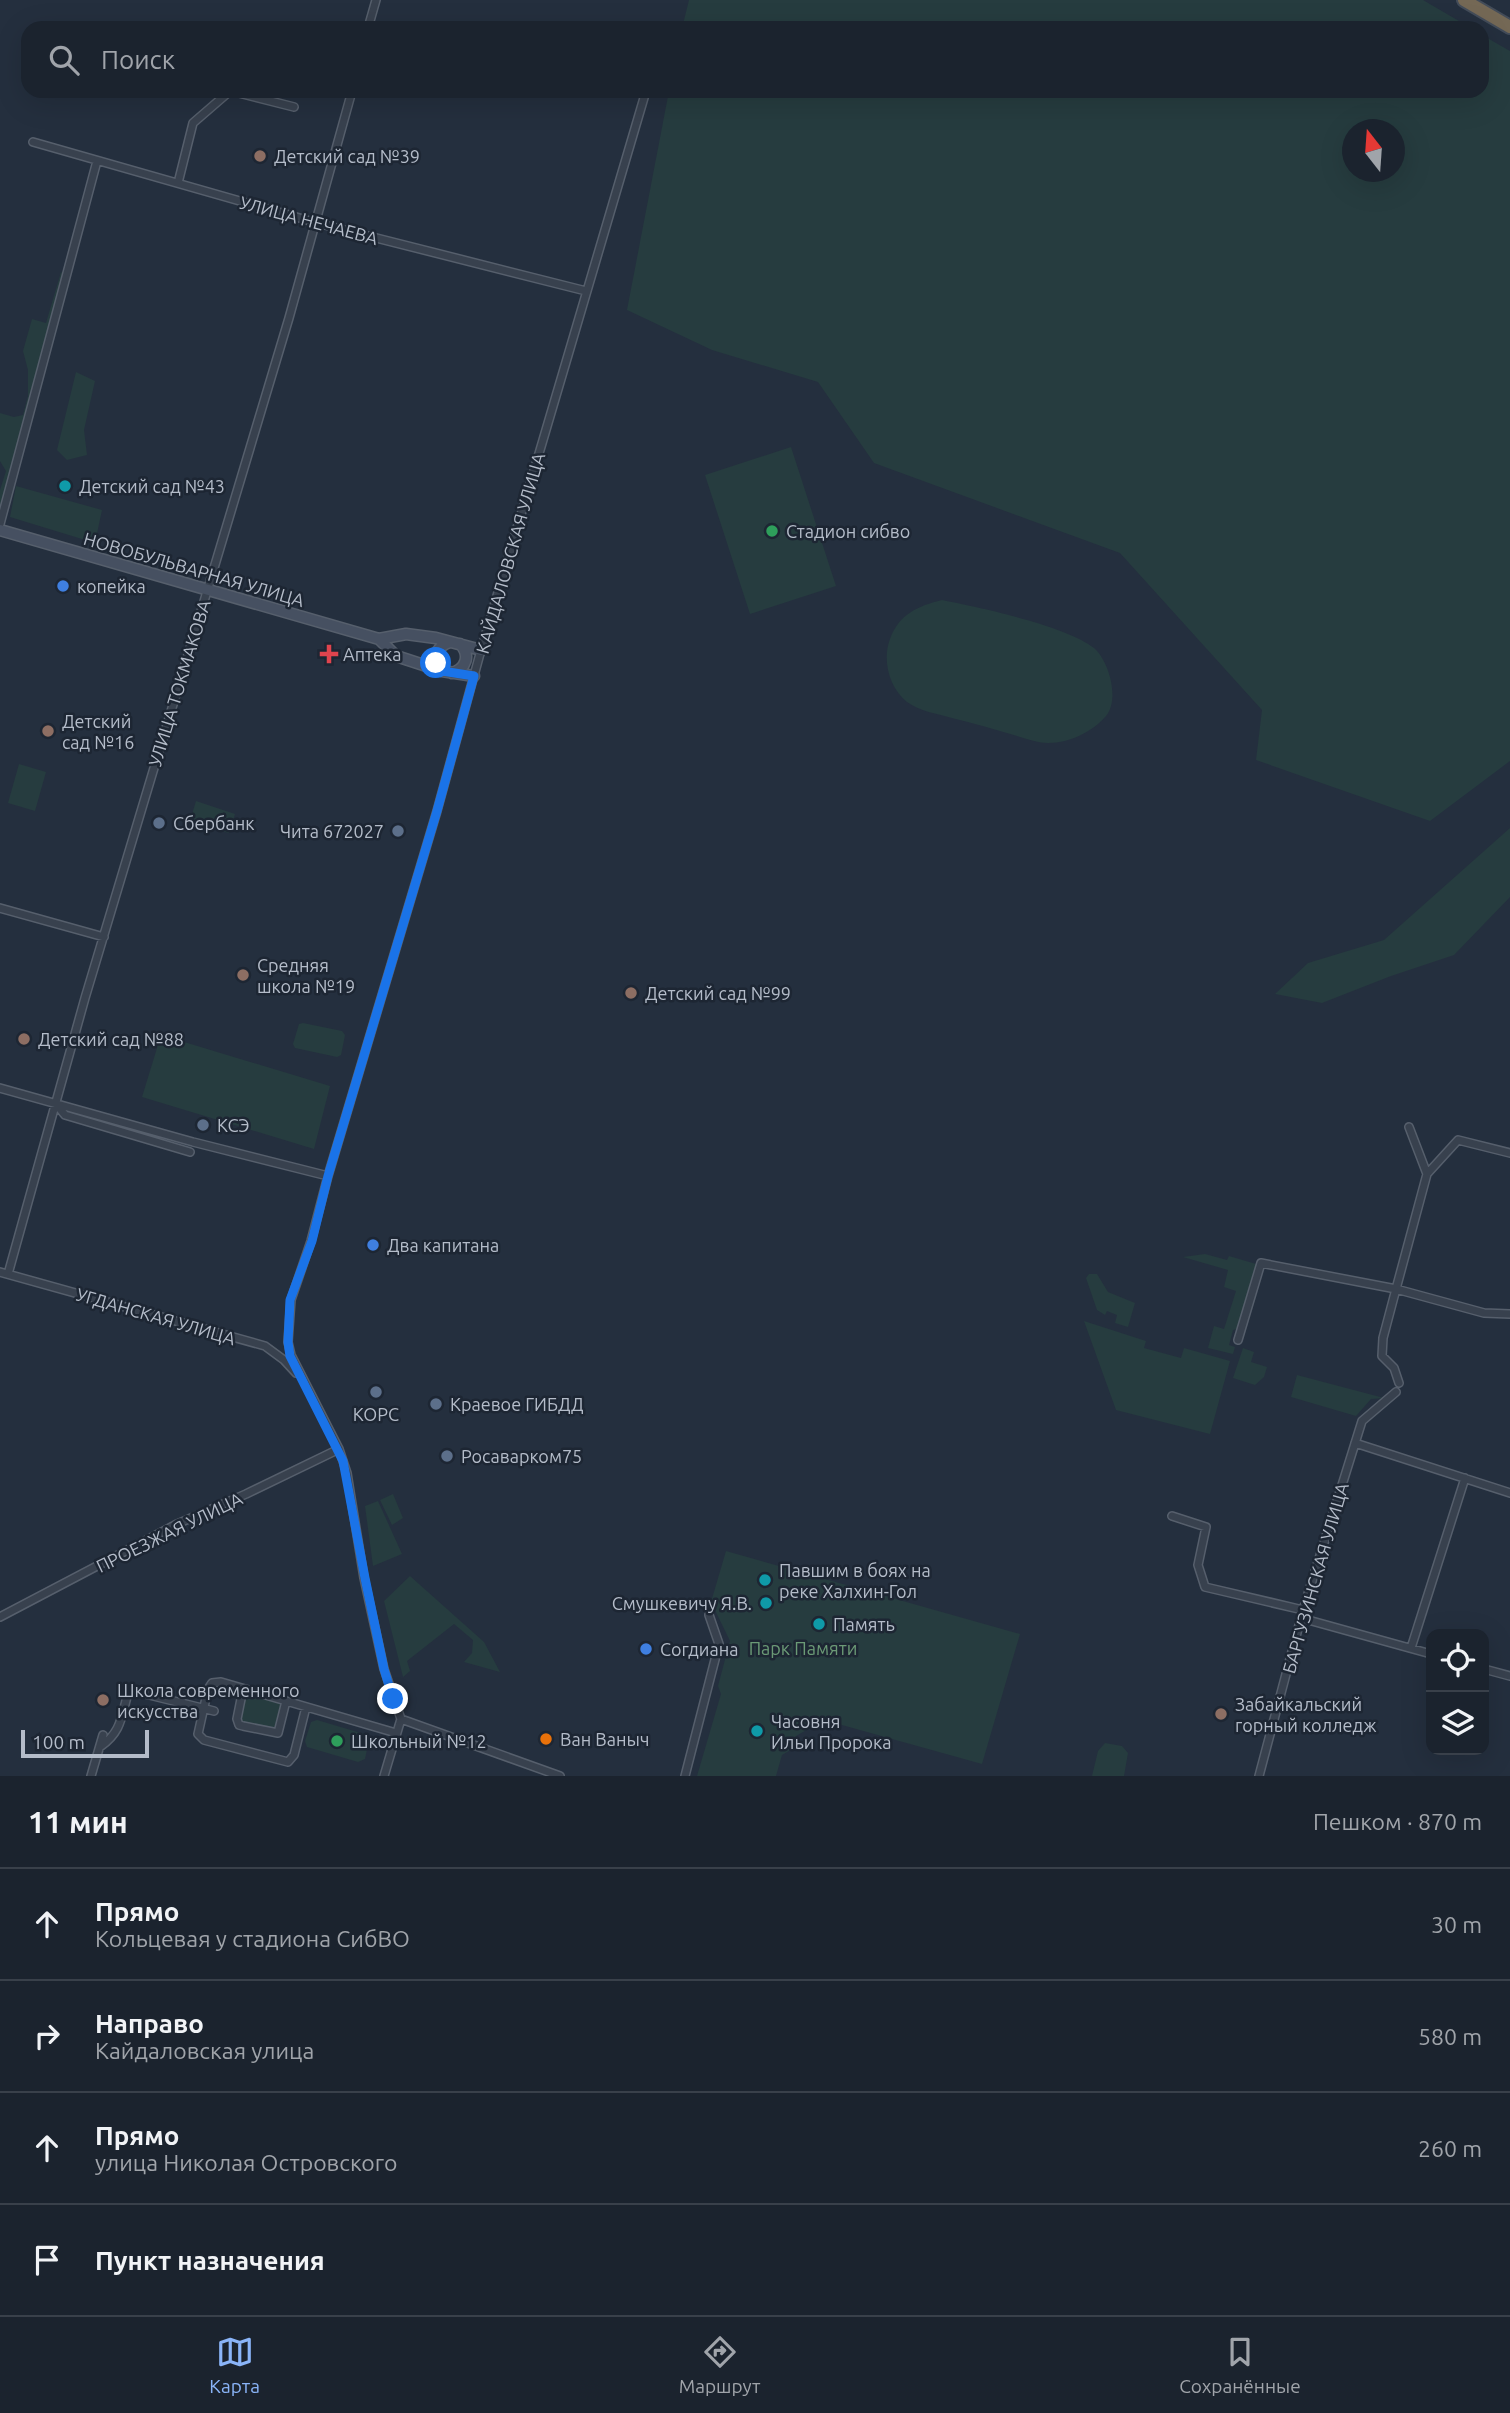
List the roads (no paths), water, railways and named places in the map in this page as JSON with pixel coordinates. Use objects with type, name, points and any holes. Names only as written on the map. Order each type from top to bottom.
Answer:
[{"type":"highway","points":[[1464,0],[1510,27]]},
{"type":"street","points":[[370,21],[376,0]]},
{"type":"street","points":[[178,183],[193,122],[222,98]]},
{"type":"street","points":[[258,98],[294,107]]},
{"type":"street","name":"УЛИЦА ТОКМАКОВА","points":[[4,1273],[317,223],[350,98]]},
{"type":"street","name":"КАЙДАЛОВСКАЯ УЛИЦА","points":[[301,1378],[290,1356],[288,1342],[290,1300],[312,1241],[328,1176],[644,98]]},
{"type":"street","name":"УЛИЦА НЕЧАЕВА","points":[[33,142],[317,223],[586,291]]},
{"type":"street","points":[[0,524],[97,161]]},
{"type":"street","name":"НОВОБУЛЬВАРНАЯ УЛИЦА","points":[[0,530],[379,639]]},
{"type":"street","points":[[379,639],[406,634],[481,650]]},
{"type":"street","points":[[379,639],[397,656],[447,672],[474,676]]},
{"type":"street","points":[[455,643],[466,653],[466,659],[461,669],[447,672],[438,667],[436,657],[441,646],[455,643]]},
{"type":"street","points":[[0,908],[104,937]]},
{"type":"street","points":[[0,1088],[193,1142],[328,1176]]},
{"type":"street","points":[[55,1103],[65,1115],[190,1152]]},
{"type":"street","points":[[1409,1126],[1427,1174]]},
{"type":"street","points":[[1399,1383],[1394,1368],[1382,1356],[1383,1338],[1427,1174],[1458,1140],[1510,1153]]},
{"type":"street","points":[[1238,1340],[1261,1263],[1396,1289],[1484,1313],[1510,1314]]},
{"type":"street","name":"УГДАНСКАЯ УЛИЦА","points":[[4,1273],[265,1346],[284,1360],[301,1378]]},
{"type":"street","points":[[301,1378],[339,1448],[384,1669],[401,1719],[384,1776]]},
{"type":"street","name":"БАРГУЗИНСКАЯ УЛИЦА","points":[[1259,1776],[1302,1614],[1362,1421],[1396,1392]]},
{"type":"street","points":[[1355,1443],[1510,1493]]},
{"type":"street","name":"ПРОЕЗЖАЯ УЛИЦА","points":[[0,1616],[177,1524],[246,1494],[339,1448]]},
{"type":"street","points":[[1411,1648],[1465,1478]]},
{"type":"street","points":[[1172,1516],[1206,1527],[1198,1565],[1205,1587],[1426,1652]]},
{"type":"street","points":[[685,1776],[719,1644],[709,1615]]},
{"type":"street","points":[[1489,1670],[1510,1676]]},
{"type":"street","points":[[306,1707],[294,1755],[288,1762],[199,1738],[208,1689],[212,1684],[221,1682],[396,1733]]},
{"type":"street","points":[[243,1689],[237,1719],[243,1726],[278,1734],[286,1701]]},
{"type":"street","points":[[100,1746],[109,1740],[119,1727],[128,1690],[214,1712]]},
{"type":"street","points":[[401,1719],[560,1776]]},
{"type":"street","points":[[91,1776],[103,1735]]},
{"type":"place","name":"Детский сад №39","points":[[260,156]]},
{"type":"place","name":"Детский сад №43","points":[[65,486]]},
{"type":"place","name":"Стадион сибво","points":[[772,531]]},
{"type":"place","name":"копейка","points":[[63,586]]},
{"type":"place","name":"Аптека","points":[[329,654]]},
{"type":"place","name":"Детский сад №16","points":[[48,731]]},
{"type":"place","name":"Сбербанк","points":[[159,823]]},
{"type":"place","name":"Чита 672027","points":[[398,831]]},
{"type":"place","name":"Средняя школа №19","points":[[243,975]]},
{"type":"place","name":"Детский сад №99","points":[[631,993]]},
{"type":"place","name":"Детский сад №88","points":[[24,1039]]},
{"type":"place","name":"КСЭ","points":[[203,1125]]},
{"type":"place","name":"Два капитана","points":[[373,1245]]},
{"type":"place","name":"КОРС","points":[[376,1392]]},
{"type":"place","name":"Краевое ГИБДД","points":[[436,1404]]},
{"type":"place","name":"Росаварком75","points":[[447,1456]]},
{"type":"place","name":"Павшим в боях на реке Халхин-Гол","points":[[765,1580]]},
{"type":"place","name":"Смушкевичу Я.В.","points":[[766,1603]]},
{"type":"place","name":"Память","points":[[819,1624]]},
{"type":"place","name":"Согдиана","points":[[646,1649]]},
{"type":"place","name":"Школа современного искусства","points":[[103,1700]]},
{"type":"place","name":"Забайкальский горный колледж","points":[[1221,1714]]},
{"type":"place","name":"Часовня Ильи Пророка","points":[[757,1731]]},
{"type":"place","name":"Ван Ваныч","points":[[546,1739]]},
{"type":"place","name":"Школьный №12","points":[[337,1741]]},
{"type":"park label","name":"Парк Памяти","points":[[803,1648]]}]
